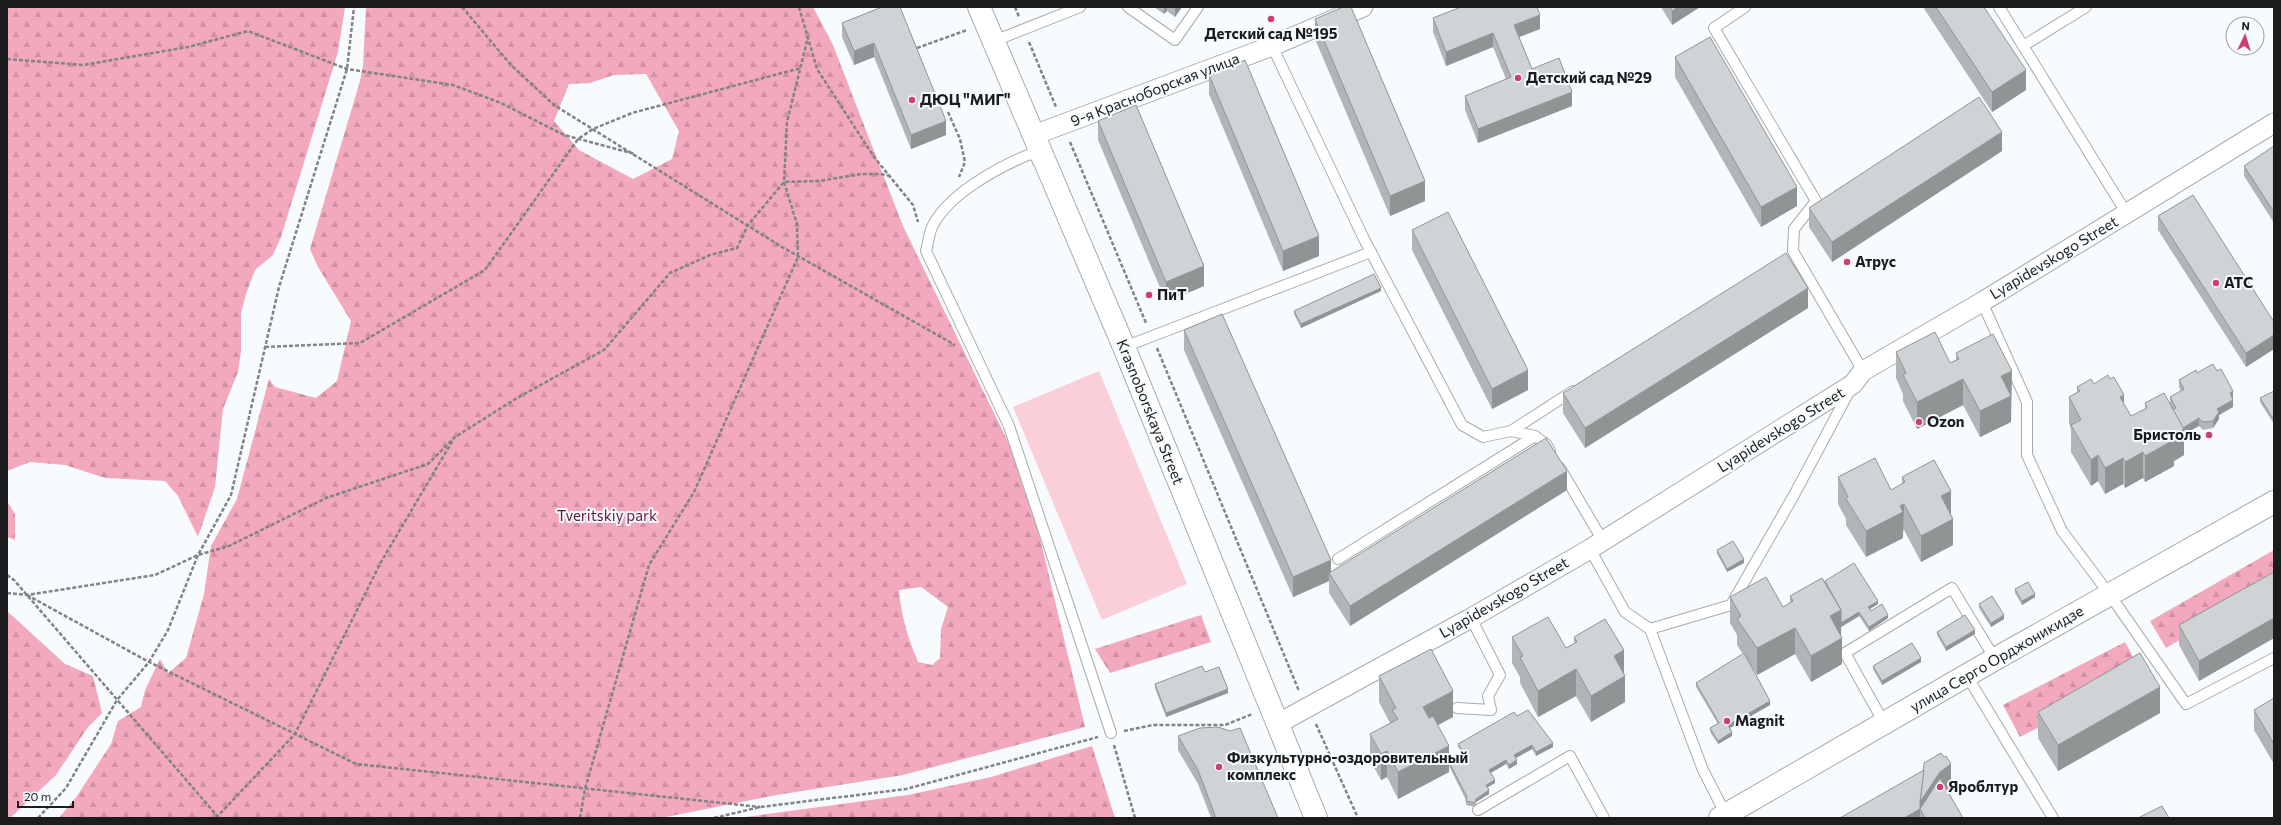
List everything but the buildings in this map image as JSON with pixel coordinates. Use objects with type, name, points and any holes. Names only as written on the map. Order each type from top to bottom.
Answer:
[{"type":"street","name":"9-я Красноборская улица","points":[[1034,135],[1272,46],[1364,7]]},
{"type":"street","name":"Krasnoborskaya Street","points":[[986,24],[1124,347],[1279,723],[1316,818]]},
{"type":"street","name":"Lyapidevskogo Street","points":[[1279,723],[1471,618],[1597,545],[1858,378],[2274,123]]},
{"type":"street","name":"улица Серго Орджоникидзе","points":[[1723,816],[1995,659],[2274,502]]},
{"type":"lane","points":[[986,24],[1024,29],[1080,7]]},
{"type":"lane","points":[[1128,7],[1175,40],[1198,7]]},
{"type":"lane","points":[[1650,629],[1731,605],[1794,495],[1858,378],[1790,253],[1794,229],[1816,201],[1714,28],[1745,7]]},
{"type":"lane","points":[[1998,7],[2127,214]]},
{"type":"lane","points":[[2023,46],[2086,7]]},
{"type":"lane","points":[[1272,46],[1370,252],[1462,426],[1483,437],[1511,431],[1585,384]]},
{"type":"lane","points":[[1081,246],[1070,238],[1036,156],[1030,154],[973,185],[945,208],[932,228],[926,251],[1009,426],[1111,733]]},
{"type":"lane","points":[[1124,347],[1370,252]]},
{"type":"lane","points":[[1982,302],[2027,402],[2027,455],[2062,531],[2110,595],[2186,704],[2274,658]]},
{"type":"lane","points":[[1511,431],[1535,436],[1546,444],[1597,545],[1625,612],[1650,629],[1703,770],[1723,816]]},
{"type":"lane","points":[[1338,559],[1535,436]]},
{"type":"lane","points":[[1884,723],[1845,653],[1952,588],[1995,659]]},
{"type":"lane","points":[[1458,708],[1490,710],[1488,696],[1500,675],[1471,618]]},
{"type":"lane","points":[[1967,676],[2053,818]]},
{"type":"lane","points":[[1478,810],[1570,756],[1604,818]]},
{"type":"path","points":[[38,818],[66,788],[117,700],[149,662],[168,630],[198,555],[231,495],[279,287],[347,69],[354,7]]},
{"type":"path","points":[[462,7],[511,65],[549,100],[798,257],[975,356]]},
{"type":"path","points":[[799,7],[817,69],[874,157],[914,205],[926,251]]},
{"type":"path","points":[[1015,7],[1062,124],[1152,336],[1300,693],[1308,707],[1358,818]]},
{"type":"path","points":[[917,48],[986,24]]},
{"type":"path","points":[[7,60],[83,65],[188,47],[248,31],[347,69],[454,86],[502,103],[564,135],[635,154]]},
{"type":"path","points":[[580,818],[585,789],[649,565],[694,492],[798,257],[797,224],[784,182],[787,122],[802,68],[808,37]]},
{"type":"path","points":[[265,347],[360,343],[484,270],[578,139],[593,129],[632,113],[802,68]]},
{"type":"path","points":[[948,112],[960,139],[965,162],[958,179]]},
{"type":"path","points":[[7,593],[27,595],[155,575],[198,555],[229,546],[326,498],[428,464],[455,436],[517,398],[604,350],[670,273],[710,255],[737,248],[748,226],[784,182],[819,181],[861,174],[881,174],[890,176]]},
{"type":"path","points":[[7,575],[27,595],[218,817],[295,734],[381,562],[455,436]]},
{"type":"path","points":[[27,595],[149,662],[356,764],[760,807]]},
{"type":"path","points":[[714,818],[760,807],[906,789],[1111,733],[1153,725],[1225,725],[1253,713]]},
{"type":"path","points":[[1111,733],[1135,818]]},
{"type":"green space","points":[[7,7],[345,7],[338,52],[281,237],[273,255],[255,270],[246,294],[241,313],[241,351],[238,372],[223,409],[215,487],[198,537],[178,496],[165,481],[105,478],[65,465],[30,462],[7,471]]},
{"type":"green space","name":"Tveritskiy park","points":[[366,7],[813,7],[833,45],[903,226],[1026,479],[1085,727],[903,775],[777,795],[661,818],[59,818],[77,796],[111,744],[118,721],[141,707],[145,690],[160,659],[168,673],[186,658],[204,594],[211,546],[237,499],[269,379],[275,387],[316,398],[337,381],[351,321],[318,267],[310,249],[360,81],[363,65]],"holes":[[[646,74],[679,131],[672,159],[633,179],[579,150],[554,121],[569,84],[590,83],[614,75]],[[921,587],[948,607],[941,629],[940,658],[932,665],[918,662],[901,609],[899,590]]]},
{"type":"green space","points":[[7,501],[15,514],[15,540],[7,537]]},
{"type":"green space","points":[[2274,550],[2274,585],[2166,648],[2150,621]]},
{"type":"green space","points":[[7,611],[65,664],[93,676],[102,713],[88,727],[56,775],[10,818],[7,818]]},
{"type":"green space","points":[[1201,615],[1211,642],[1110,673],[1095,649]]},
{"type":"green space","points":[[2125,642],[2142,674],[2020,737],[2003,705]]},
{"type":"green space","points":[[1092,746],[1115,818],[738,818],[908,795],[991,777]]},
{"type":"shaded area","points":[[1099,371],[1187,584],[1102,620],[1013,407]]},
{"type":"place","name":"Детский сад №195","points":[[1271,19]]},
{"type":"place","name":"Детский сад №29","points":[[1518,78]]},
{"type":"place","name":"ДЮЦ \"МИГ\"","points":[[912,100]]},
{"type":"place","name":"Атрус","points":[[1847,262]]},
{"type":"place","name":"АТС","points":[[2216,283]]},
{"type":"place","name":"ПиТ","points":[[1149,295]]},
{"type":"place","name":"Ozon","points":[[1919,422]]},
{"type":"place","name":"Бристоль","points":[[2209,435]]},
{"type":"place","name":"Magnit","points":[[1727,721]]},
{"type":"place","name":"Физкультурно-оздоровительный комплекс","points":[[1219,767]]},
{"type":"place","name":"Яроблтур","points":[[1940,787]]}]
